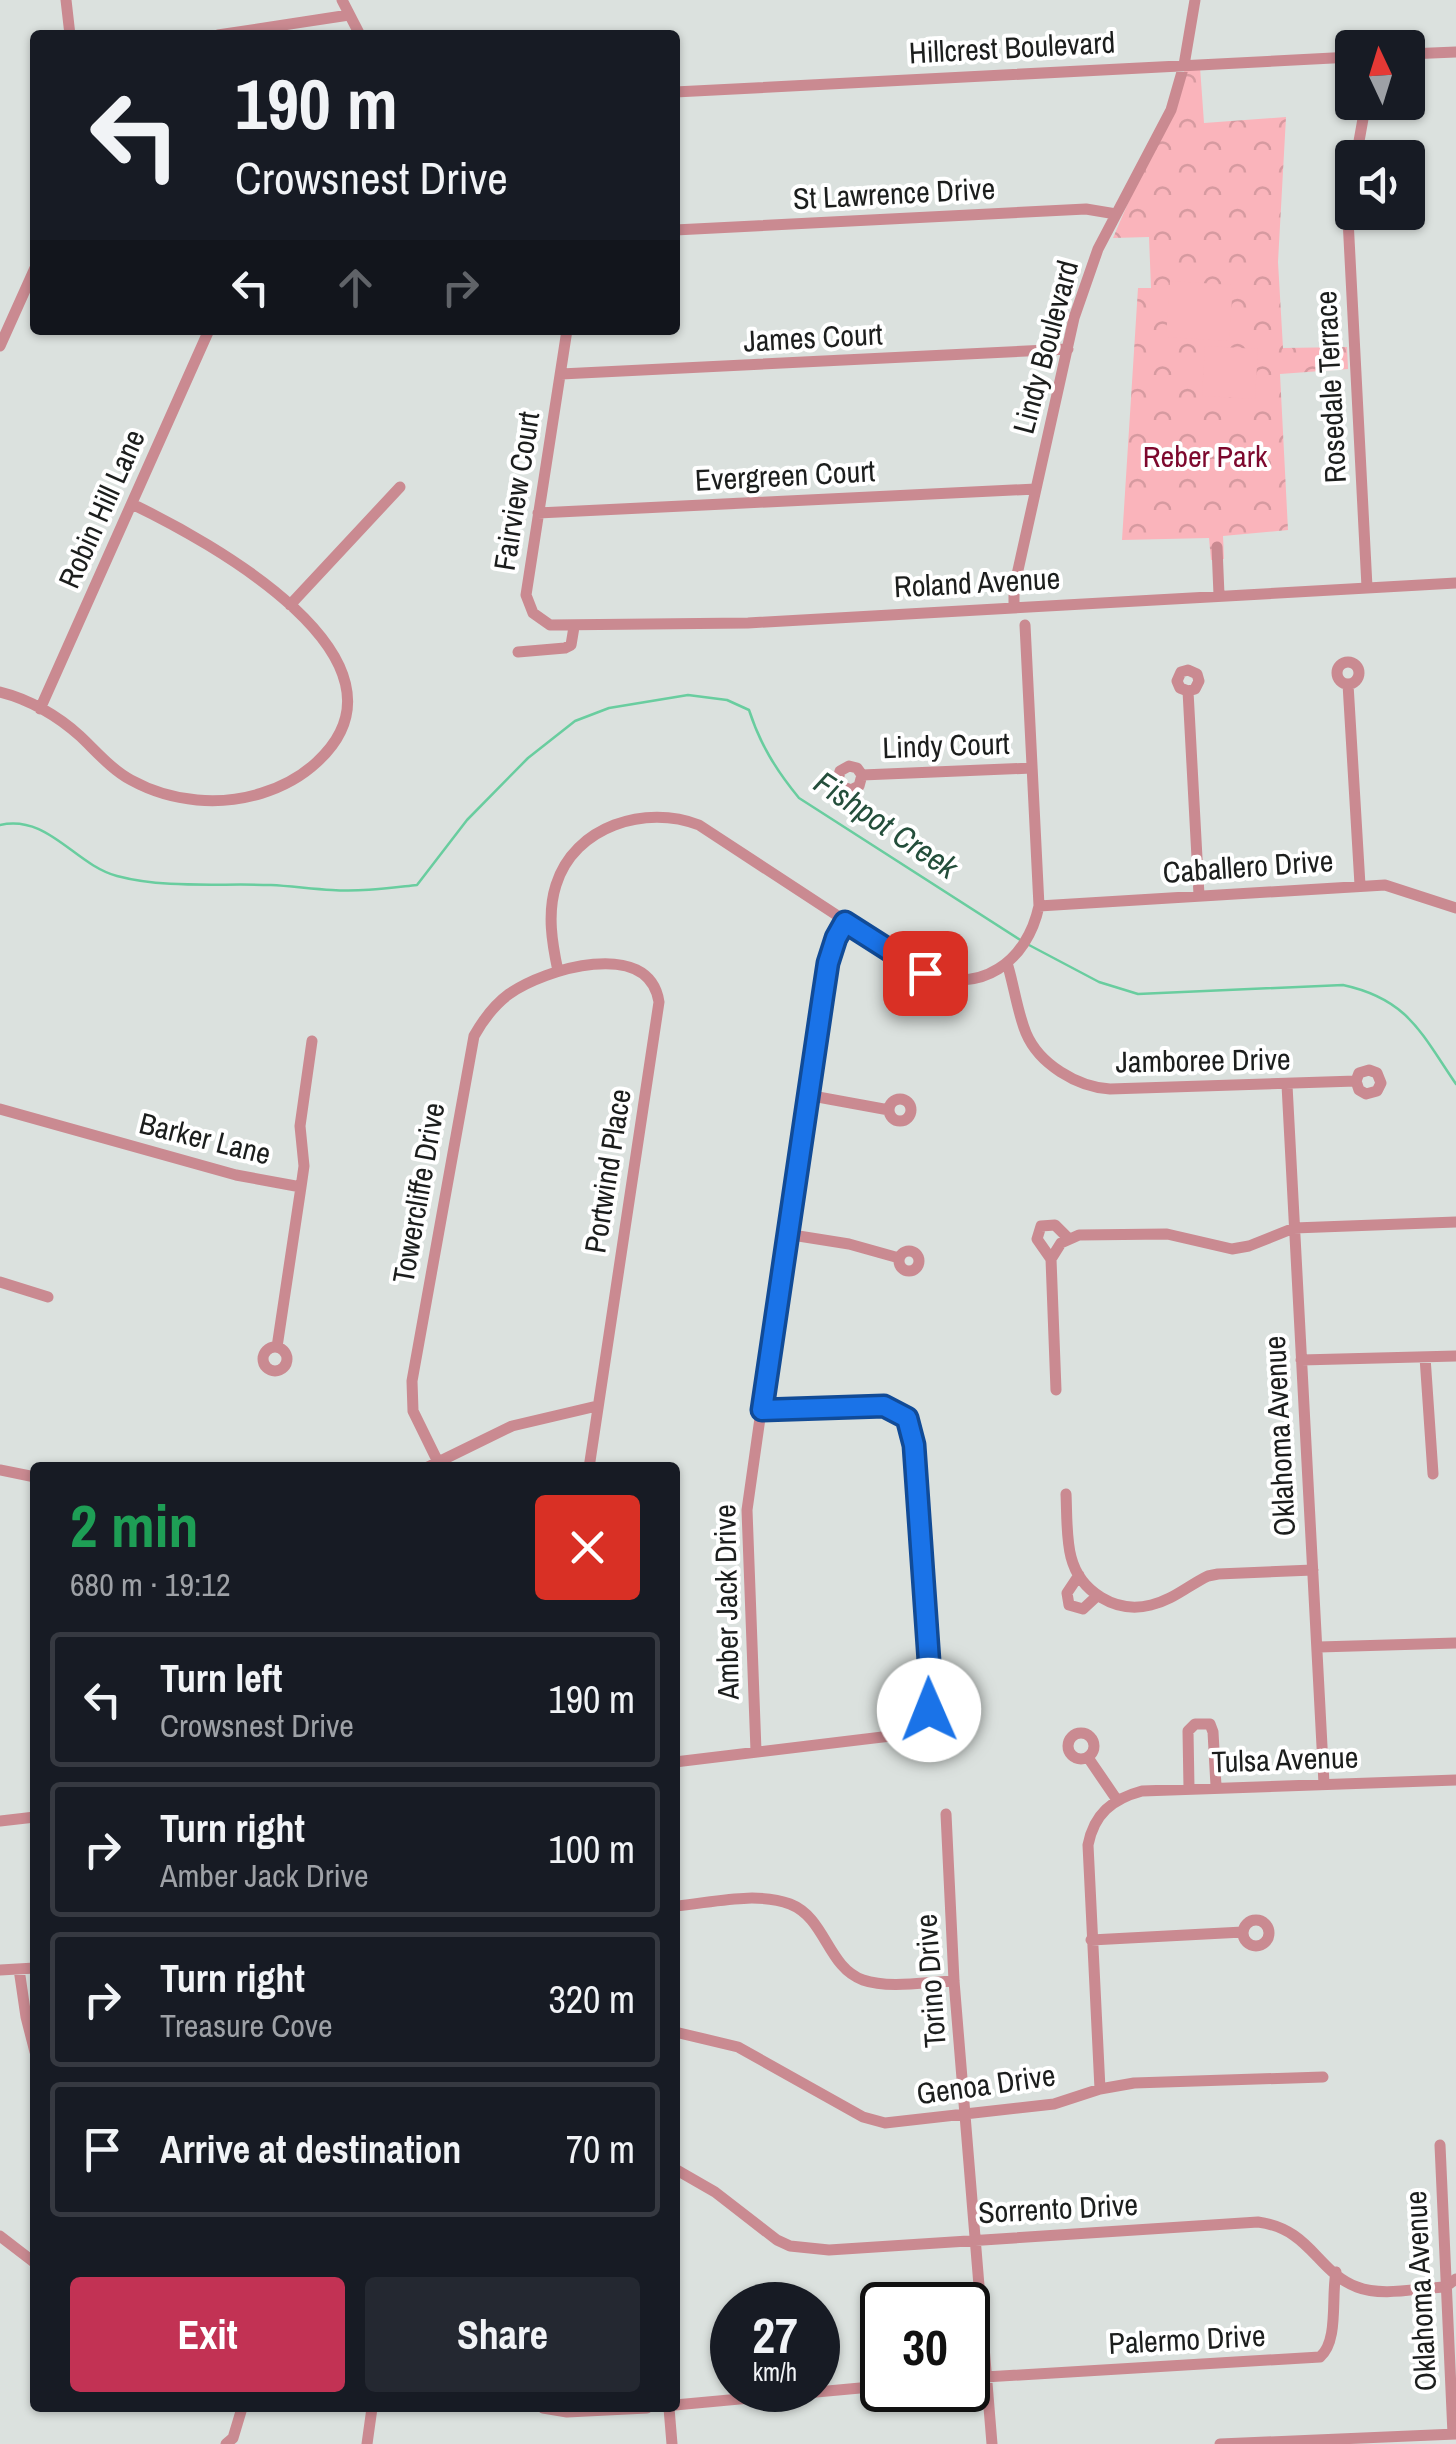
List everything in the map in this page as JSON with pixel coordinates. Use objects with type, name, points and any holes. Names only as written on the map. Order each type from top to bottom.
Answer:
[{"type":"street","points":[[66,0],[69,30]]},
{"type":"street","points":[[342,0],[357,30]]},
{"type":"street","name":"Lindy Boulevard","points":[[1014,605],[1014,588],[1084,285],[1116,214],[1166,122],[1184,65],[1195,0]]},
{"type":"street","points":[[249,30],[349,14]]},
{"type":"street","points":[[1425,53],[1456,52]]},
{"type":"street","name":"Hillcrest Boulevard","points":[[680,92],[1335,58]]},
{"type":"street","name":"St Lawrence Drive","points":[[680,230],[1086,209],[1116,214]]},
{"type":"street","name":"Rosedale Terrace","points":[[1349,230],[1368,587]]},
{"type":"street","points":[[0,346],[30,279]]},
{"type":"street","name":"Robin Hill Lane","points":[[40,709],[207,335]]},
{"type":"street","name":"Fairview Court","points":[[566,335],[527,584],[528,606],[541,621],[574,627]]},
{"type":"street","name":"James Court","points":[[560,374],[1068,349]]},
{"type":"street","points":[[290,605],[400,488]]},
{"type":"street","name":"Evergreen Court","points":[[538,513],[1036,489]]},
{"type":"street","points":[[0,692],[63,721],[130,780],[180,797],[240,799],[265,792],[298,776],[330,749],[344,716],[346,680],[330,647],[290,605],[219,549],[132,504]]},
{"type":"street","points":[[1217,547],[1220,594]]},
{"type":"street","name":"Roland Avenue","points":[[574,627],[748,623],[1456,583]]},
{"type":"street","points":[[558,971],[551,924],[556,885],[565,865],[602,830],[637,818],[665,817],[699,825],[925,973],[949,980],[996,973],[1012,958],[1038,913],[1025,625]]},
{"type":"street","points":[[518,652],[565,648],[571,644],[574,627]]},
{"type":"street","points":[[1348,684],[1360,885]]},
{"type":"street","points":[[1188,692],[1200,895]]},
{"type":"street","name":"Lindy Court","points":[[862,775],[1032,768]]},
{"type":"street","name":"Caballero Drive","points":[[1038,913],[1200,895],[1360,885],[1400,888],[1456,908]]},
{"type":"street","name":"Amber Jack Drive","points":[[756,1751],[746,1524],[828,963],[845,922]]},
{"type":"street","name":"Jamboree Drive","points":[[1012,958],[1027,1035],[1051,1064],[1078,1080],[1110,1089],[1356,1081]]},
{"type":"street","name":"Portwind Place","points":[[558,971],[590,964],[614,964],[634,970],[652,982],[659,1002],[590,1462]]},
{"type":"street","name":"Towercliffe Drive","points":[[431,1462],[413,1412],[412,1380],[470,1053],[482,1021],[504,997],[538,977],[558,971]]},
{"type":"street","points":[[300,1187],[304,1166],[300,1132],[312,1041]]},
{"type":"street","name":"Oklahoma Avenue","points":[[1287,1084],[1324,1784]]},
{"type":"street","points":[[808,1096],[889,1110]]},
{"type":"street","name":"Barker Lane","points":[[0,1109],[236,1175],[300,1187],[277,1347]]},
{"type":"street","points":[[1051,1259],[1061,1243],[1080,1235],[1167,1234],[1232,1248],[1249,1246],[1294,1228],[1456,1222]]},
{"type":"street","points":[[1056,1390],[1051,1259],[1038,1239],[1041,1226],[1055,1224],[1069,1239]]},
{"type":"street","points":[[786,1234],[849,1244],[900,1258]]},
{"type":"street","points":[[0,1282],[48,1297]]},
{"type":"street","points":[[1425,1356],[1432,1474]]},
{"type":"street","points":[[1301,1360],[1456,1356]]},
{"type":"street","points":[[438,1462],[512,1426],[596,1406]]},
{"type":"street","points":[[680,1761],[899,1735],[918,1728],[929,1710],[931,1690],[914,1445],[907,1418],[884,1406],[762,1410]]},
{"type":"street","points":[[0,1470],[30,1476]]},
{"type":"street","points":[[1066,1494],[1071,1557],[1078,1575],[1097,1596],[1117,1605],[1133,1608],[1170,1598],[1218,1574],[1313,1570]]},
{"type":"street","points":[[1078,1575],[1067,1593],[1069,1605],[1083,1608],[1097,1596]]},
{"type":"street","points":[[1319,1647],[1456,1643]]},
{"type":"street","points":[[1190,1788],[1188,1731],[1195,1724],[1210,1724],[1213,1732],[1216,1786]]},
{"type":"street","points":[[1089,1758],[1117,1800],[1102,1812],[1088,1845],[1100,2089]]},
{"type":"street","name":"Tulsa Avenue","points":[[1117,1800],[1142,1791],[1216,1786],[1456,1780]]},
{"type":"street","name":"Torino Drive","points":[[946,1814],[954,1981],[978,2282]]},
{"type":"street","points":[[0,1821],[30,1818]]},
{"type":"street","points":[[680,1906],[753,1899],[789,1904],[818,1927],[841,1965],[856,1977],[878,1983],[954,1981]]},
{"type":"street","points":[[1090,1940],[1243,1932]]},
{"type":"street","points":[[19,1968],[30,2033]]},
{"type":"street","points":[[0,1970],[30,1968]]},
{"type":"street","name":"Genoa Drive","points":[[680,2033],[738,2046],[875,2122],[1054,2104],[1134,2083],[1324,2077]]},
{"type":"street","name":"Oklahoma Avenue","points":[[1440,2145],[1452,2286],[1455,2434]]},
{"type":"street","name":"Sorrento Drive","points":[[680,2172],[790,2246],[828,2250],[1258,2222],[1282,2227],[1293,2234],[1349,2284],[1371,2290],[1452,2286]]},
{"type":"street","points":[[0,2236],[30,2259]]},
{"type":"street","name":"Palermo Drive","points":[[990,2376],[1320,2357],[1331,2342],[1336,2272]]},
{"type":"street","points":[[680,2405],[860,2388]]},
{"type":"street","points":[[226,2444],[233,2438],[241,2412]]},
{"type":"street","points":[[367,2444],[371,2412]]},
{"type":"street","points":[[672,2412],[672,2444]]},
{"type":"street","name":"Torino Drive","points":[[990,2412],[992,2444]]},
{"type":"street","points":[[1220,2444],[1455,2434]]},
{"type":"green space","name":"Reber Park","points":[[1187,65],[1200,67],[1204,123],[1286,117],[1278,262],[1283,348],[1347,347],[1348,369],[1280,374],[1288,530],[1223,536],[1224,559],[1211,560],[1209,538],[1122,540],[1138,288],[1151,288],[1149,237],[1113,238]]},
{"type":"green space","points":[[1170,281],[1233,285],[1229,341],[1166,337]]},
{"type":"green space","points":[[1205,346],[1258,349],[1255,399],[1202,396]]},
{"type":"waterway","name":"Fishpot Creek","points":[[0,825],[33,827],[102,870],[136,880],[343,890],[417,885],[467,820],[528,758],[575,721],[609,708],[688,695],[727,700],[749,710],[769,756],[799,798],[1022,941]]},
{"type":"waterway","name":"Fishpot Creek","points":[[1029,945],[1099,982],[1138,994],[1343,985],[1365,991],[1383,999],[1411,1021],[1456,1084]]},
{"type":"route","points":[[925,973],[845,922],[836,938],[828,963],[762,1410],[884,1406],[907,1418],[914,1445],[931,1690],[929,1710]]}]
